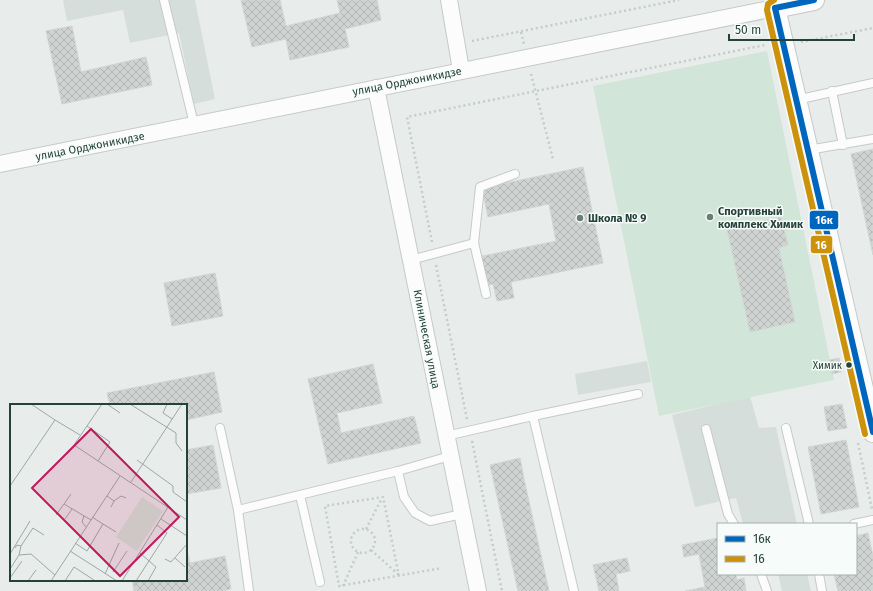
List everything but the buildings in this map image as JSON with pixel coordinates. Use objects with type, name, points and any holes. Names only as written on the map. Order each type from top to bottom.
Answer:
[{"type":"street","points":[[450,0],[461,70]]},
{"type":"street","name":"улица Орджоникидзе","points":[[0,164],[814,0]]},
{"type":"street","points":[[775,8],[864,380],[873,432]]},
{"type":"street","name":"Клиническая улица","points":[[376,88],[478,591]]},
{"type":"lane","points":[[164,0],[194,124]]},
{"type":"lane","points":[[796,100],[873,83]]},
{"type":"lane","points":[[832,91],[844,145]]},
{"type":"lane","points":[[808,150],[873,139]]},
{"type":"lane","points":[[486,294],[474,243],[480,187],[515,174]]},
{"type":"lane","points":[[411,260],[474,243]]},
{"type":"lane","points":[[446,436],[638,394]]},
{"type":"lane","points":[[533,416],[574,591]]},
{"type":"lane","points":[[220,428],[238,510],[249,591]]},
{"type":"lane","points":[[786,428],[809,523]]},
{"type":"lane","points":[[706,429],[728,514],[733,523]]},
{"type":"lane","points":[[238,510],[398,471],[450,456]]},
{"type":"lane","points":[[398,471],[404,497],[415,513],[430,520],[462,514]]},
{"type":"lane","points":[[300,495],[320,582]]},
{"type":"lane","points":[[857,523],[873,520]]},
{"type":"lane","points":[[761,575],[767,591]]},
{"type":"lane","points":[[819,575],[822,591]]},
{"type":"path","points":[[457,44],[679,0]]},
{"type":"path","points":[[521,32],[553,159]]},
{"type":"path","points":[[502,591],[407,118],[772,43]]},
{"type":"path","points":[[366,529],[383,497]]},
{"type":"path","points":[[383,497],[399,576]]},
{"type":"path","points":[[383,497],[325,506],[339,586],[442,568]]},
{"type":"path","points":[[360,529],[366,529],[372,533],[374,545],[371,550],[365,553],[358,552],[353,548],[351,537],[355,532],[360,529]]},
{"type":"path","points":[[371,550],[399,576]]},
{"type":"path","points":[[343,586],[358,552]]},
{"type":"shaded area","points":[[63,0],[195,0],[215,99],[194,104],[179,33],[130,43],[123,10],[67,21]]},
{"type":"shaded area","points":[[647,361],[651,382],[578,395],[575,374]]},
{"type":"shaded area","points":[[750,396],[759,428],[776,427],[797,523],[743,523],[736,498],[695,507],[672,415]]},
{"type":"shaded area","points":[[778,575],[807,575],[811,591],[782,591]]},
{"type":"green space","name":"Спортивный комплекс Химик","points":[[767,51],[834,380],[659,416],[593,86]]},
{"type":"transit line","name":"16","points":[[774,0],[768,4],[767,10],[865,434]]},
{"type":"transit line","name":"16к","points":[[775,8],[814,0]]},
{"type":"transit line","name":"16к","points":[[775,8],[873,432]]},
{"type":"place","name":"Спортивный комплекс Химик","points":[[710,217]]},
{"type":"place","name":"Школа № 9","points":[[580,218]]},
{"type":"place","name":"Химик","points":[[849,365]]}]
